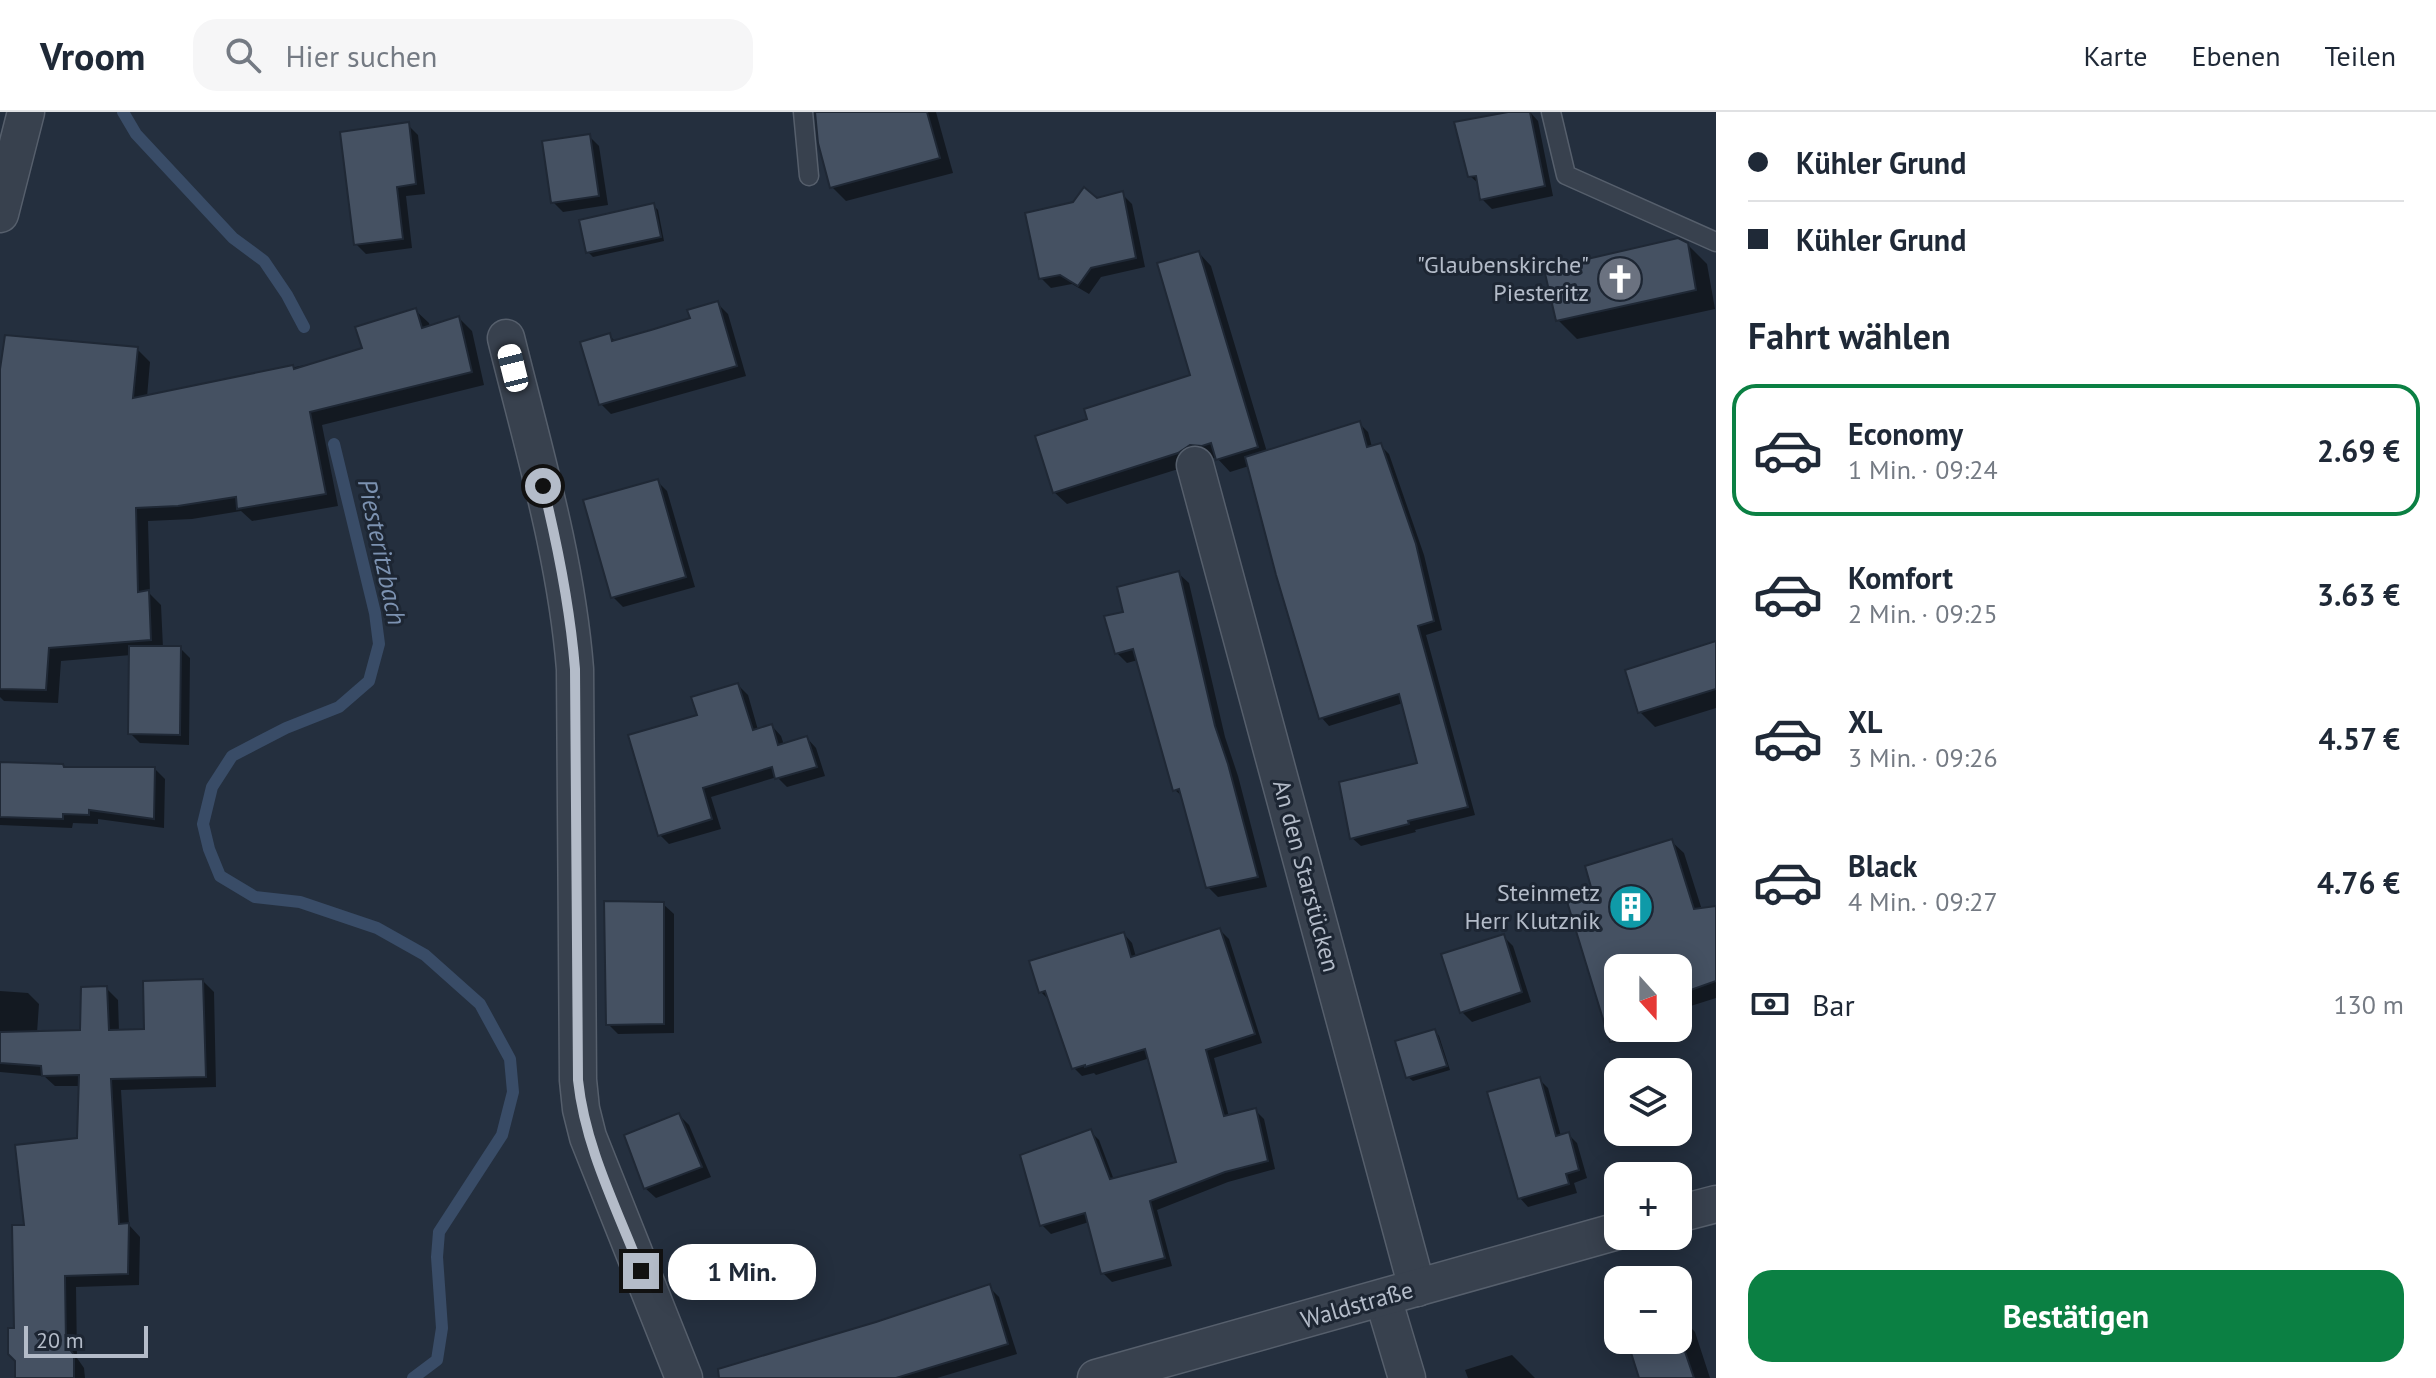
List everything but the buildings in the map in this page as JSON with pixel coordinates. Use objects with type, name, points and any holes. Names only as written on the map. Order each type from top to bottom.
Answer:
[{"type":"street","points":[[0,214],[26,112]]},
{"type":"street","points":[[506,338],[550,516],[571,618],[575,669],[578,1080],[581,1109],[588,1137],[684,1378]]},
{"type":"street","name":"An den Starstücken","points":[[1195,465],[1417,1288]]},
{"type":"street","points":[[1692,1210],[1716,1204]]},
{"type":"street","name":"Waldstraße","points":[[1096,1378],[1604,1235]]},
{"type":"street","points":[[1383,1298],[1407,1378]]},
{"type":"lane","points":[[803,112],[809,176]]},
{"type":"lane","points":[[1551,112],[1566,175],[1716,242]]},
{"type":"waterway","name":"Piesteritzbach","points":[[123,112],[136,134],[233,238],[264,261],[304,327]]},
{"type":"waterway","name":"Piesteritzbach","points":[[334,444],[375,613],[379,644],[369,681],[339,707],[286,728],[232,756],[212,787],[203,824],[220,876],[255,897],[300,902],[377,928],[425,955],[480,1004],[510,1059],[513,1092],[502,1135],[439,1232],[437,1257],[442,1328],[437,1360],[413,1378]]},
{"type":"place","name":"\"Glaubenskirche\" Piesteritz","points":[[1620,279]]},
{"type":"place","name":"Steinmetz Herr Klutznik","points":[[1631,907]]},
{"type":"route","points":[[543,486],[565,581],[575,669],[578,1080],[581,1109],[588,1137],[641,1271]]}]
